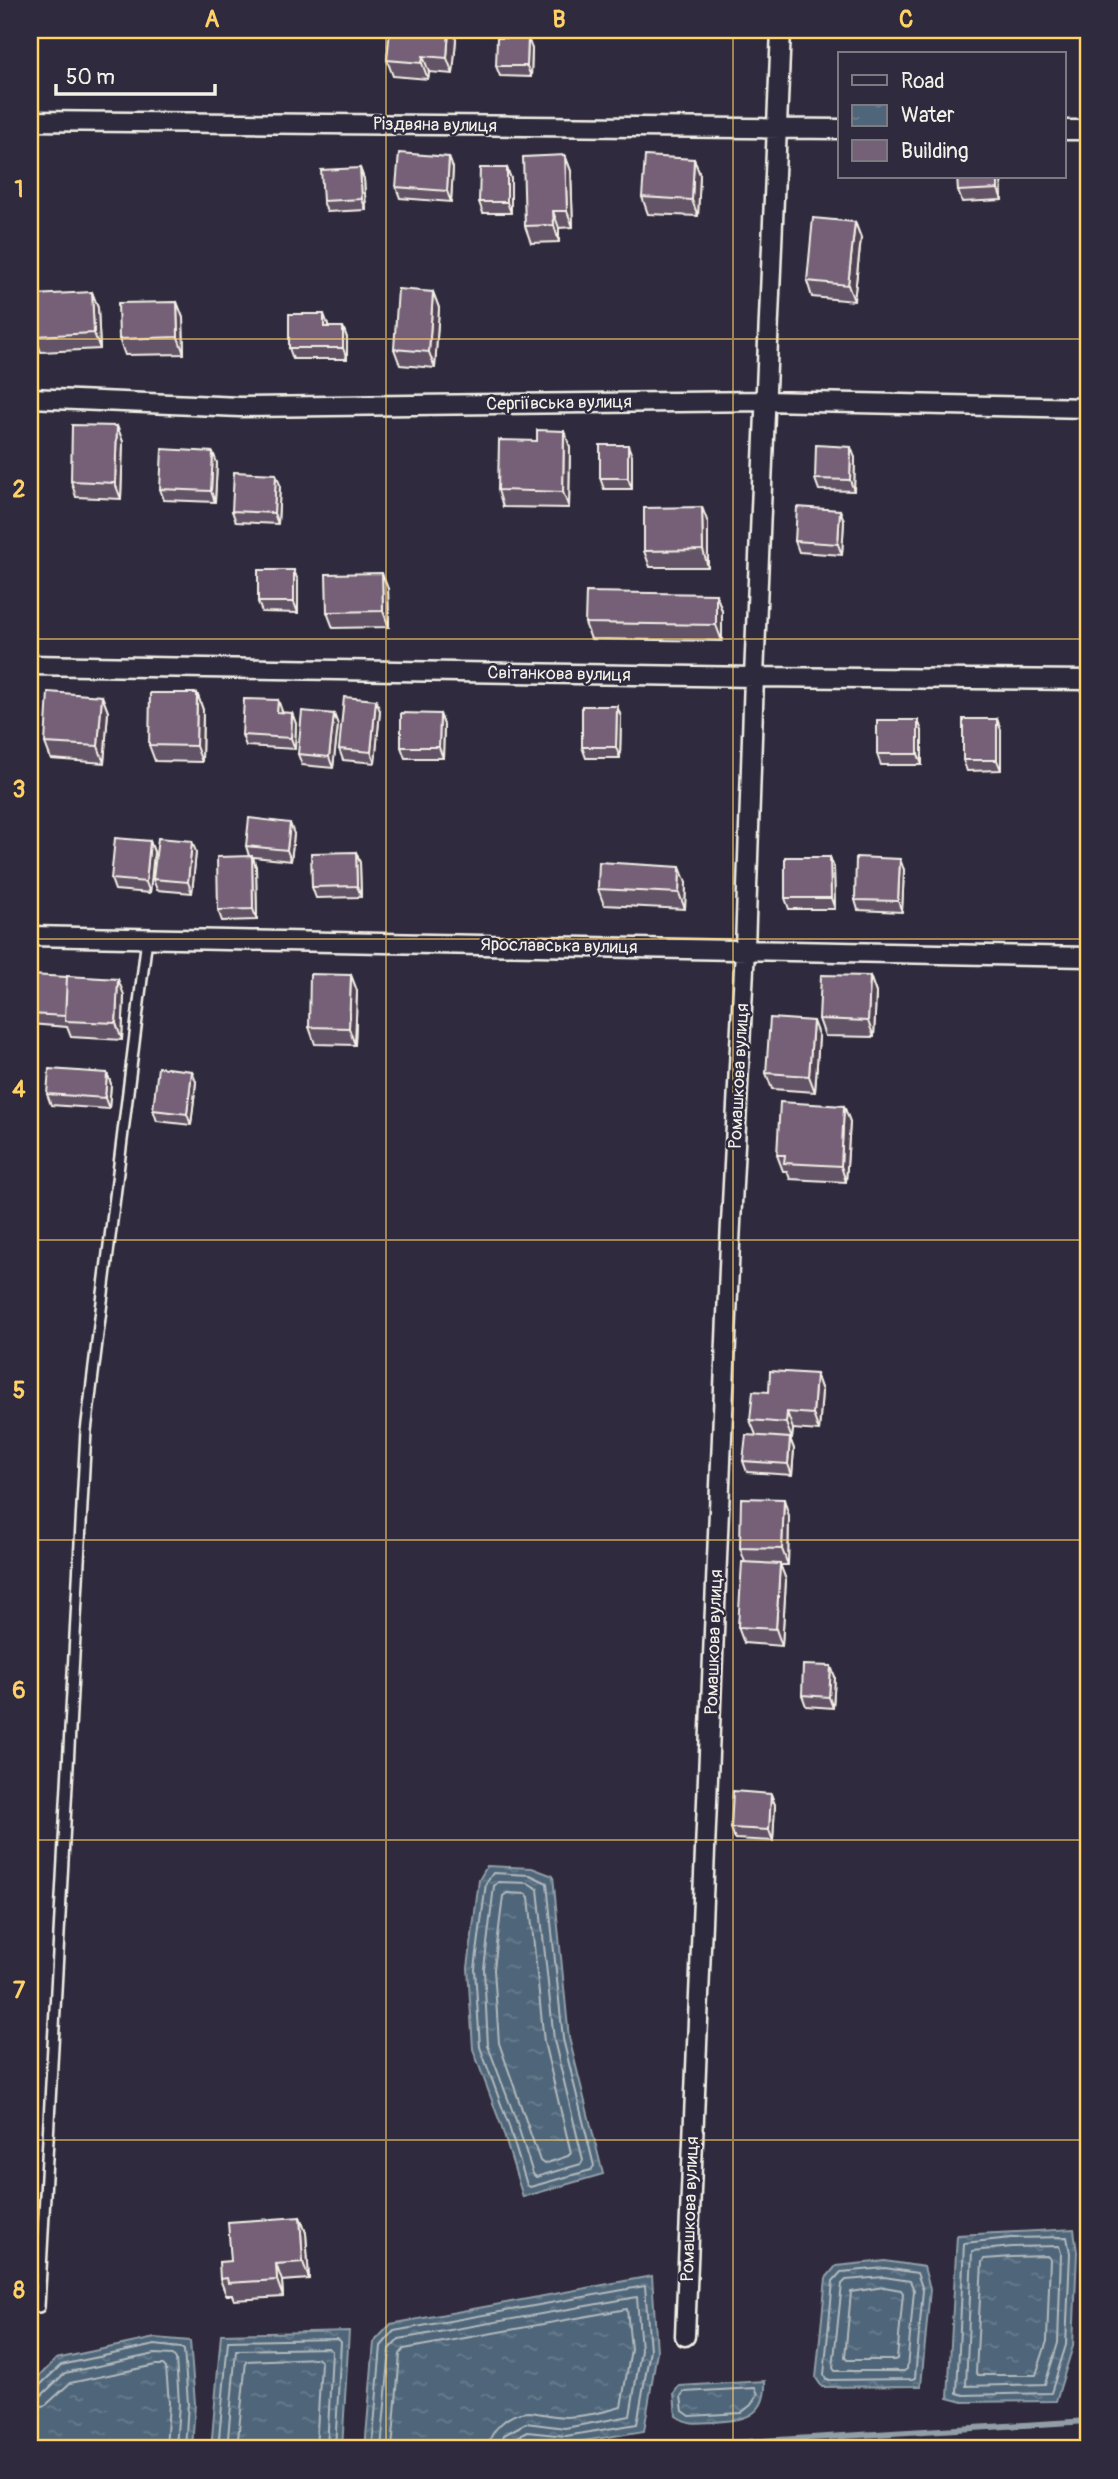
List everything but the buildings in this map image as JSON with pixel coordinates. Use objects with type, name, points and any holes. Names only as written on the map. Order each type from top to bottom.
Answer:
[{"type":"street","name":"Ромашкова вулиця","points":[[685,2336],[730,1243],[745,949],[781,30]]},
{"type":"street","name":"Різдвяна вулиця","points":[[30,121],[838,129]]},
{"type":"street","points":[[1066,130],[1088,130]]},
{"type":"street","name":"Сергіївська вулиця","points":[[30,398],[240,407],[765,401],[1088,408]]},
{"type":"street","name":"Світанкова вулиця","points":[[30,665],[1088,680]]},
{"type":"street","name":"Ярославська вулиця","points":[[30,936],[1088,957]]},
{"type":"lane","points":[[39,2307],[86,1430],[147,938]]},
{"type":"water","points":[[487,1866],[532,1868],[553,1876],[569,2038],[603,2174],[523,2197],[501,2125],[473,2049],[468,1968],[479,1880]]},
{"type":"water","points":[[1074,2229],[1077,2252],[1073,2346],[1056,2401],[963,2402],[948,2398],[957,2235]]},
{"type":"water","points":[[885,2261],[924,2267],[930,2289],[921,2386],[822,2387],[816,2378],[826,2278],[836,2266]]},
{"type":"water","points":[[652,2276],[657,2351],[644,2431],[566,2444],[528,2439],[510,2449],[365,2449],[374,2342],[391,2324]]},
{"type":"water","points":[[349,2331],[342,2449],[211,2449],[221,2334]]},
{"type":"water","points":[[155,2338],[190,2341],[195,2403],[192,2449],[30,2449],[30,2386],[56,2359]]},
{"type":"water","points":[[765,2381],[762,2403],[751,2415],[698,2423],[676,2416],[674,2393],[679,2386]]},
{"type":"waterway","points":[[634,2449],[1088,2421]]}]
